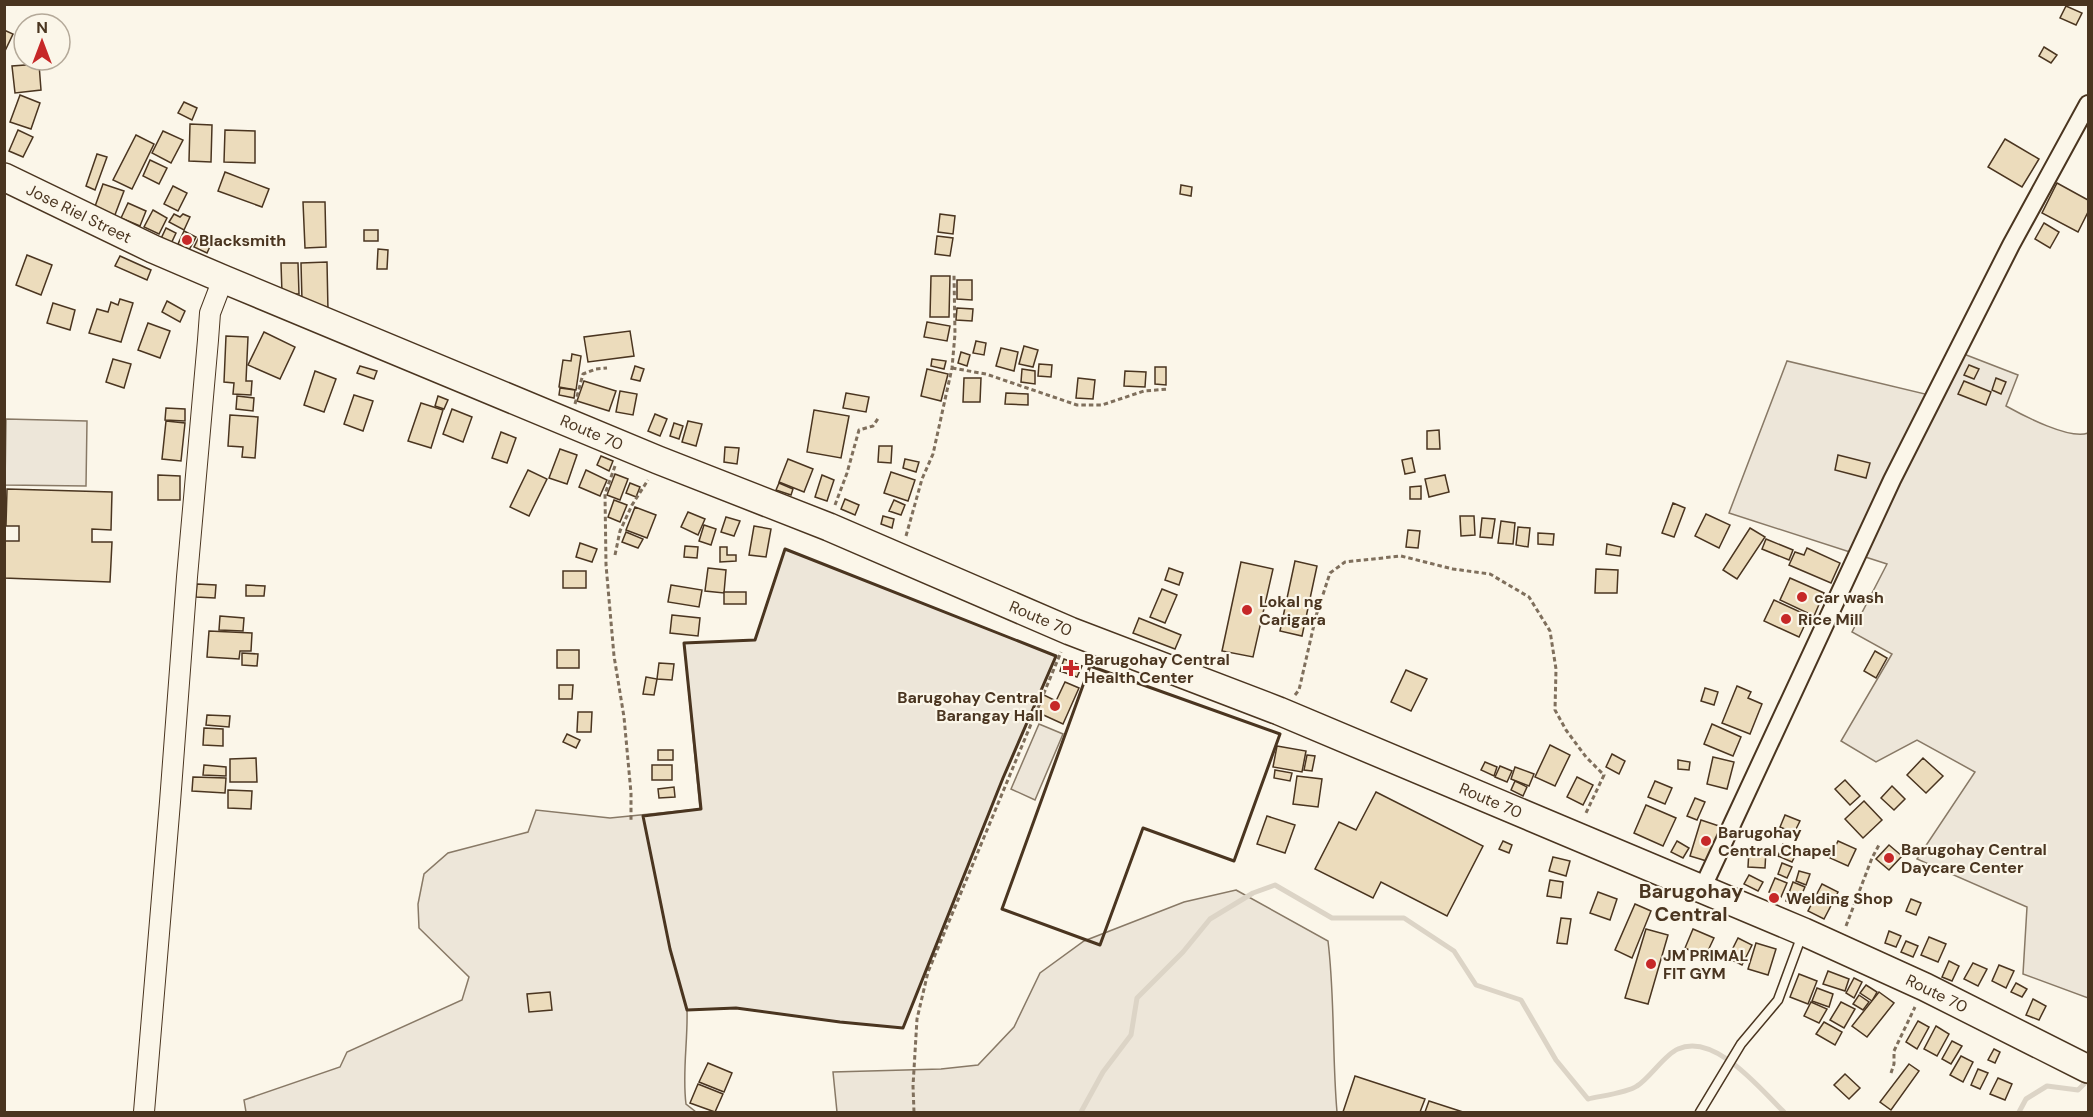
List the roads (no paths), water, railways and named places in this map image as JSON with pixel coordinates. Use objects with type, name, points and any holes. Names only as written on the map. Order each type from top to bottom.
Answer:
[{"type":"highway","name":"Jose Riel Street","points":[[4,177],[153,249]]},
{"type":"highway","name":"Route 70","points":[[153,249],[624,445],[828,527],[1070,631],[1279,711],[1804,932],[1925,987],[2086,1068]]},
{"type":"street","points":[[1702,889],[1902,459],[2011,245],[2088,104]]},
{"type":"street","points":[[144,1113],[210,313],[223,279]]},
{"type":"lane","points":[[1700,1113],[1741,1044],[1778,1000],[1804,932]]},
{"type":"waterway","points":[[1081,1112],[1103,1072],[1131,1035],[1137,998],[1183,952],[1210,919],[1253,893],[1275,885],[1332,918],[1404,918],[1454,951],[1476,985],[1521,1000],[1556,1060],[1588,1099],[1633,1088],[1673,1052],[1692,1046],[1707,1049],[1736,1066],[1784,1112]]},
{"type":"waterway","points":[[2019,1112],[2026,1099],[2047,1086],[2078,1090],[2088,1080]]},
{"type":"place","name":"Blacksmith","points":[[187,240]]},
{"type":"place","name":"car wash","points":[[1802,597]]},
{"type":"place","name":"Lokal ng Carigara","points":[[1247,610]]},
{"type":"place","name":"Rice Mill","points":[[1786,619]]},
{"type":"place","name":"Barugohay Central Health Center","points":[[1071,668]]},
{"type":"place","name":"Barugohay Central Barangay Hall","points":[[1055,706]]},
{"type":"place","name":"Barugohay Central Chapel","points":[[1706,841]]},
{"type":"place","name":"Barugohay Central Daycare Center","points":[[1889,858]]},
{"type":"place","name":"Welding Shop","points":[[1774,898]]},
{"type":"place","name":"JM PRIMAL FIT GYM","points":[[1651,964]]},
{"type":"district","name":"Barugohay Central","points":[[1691,902]]}]
